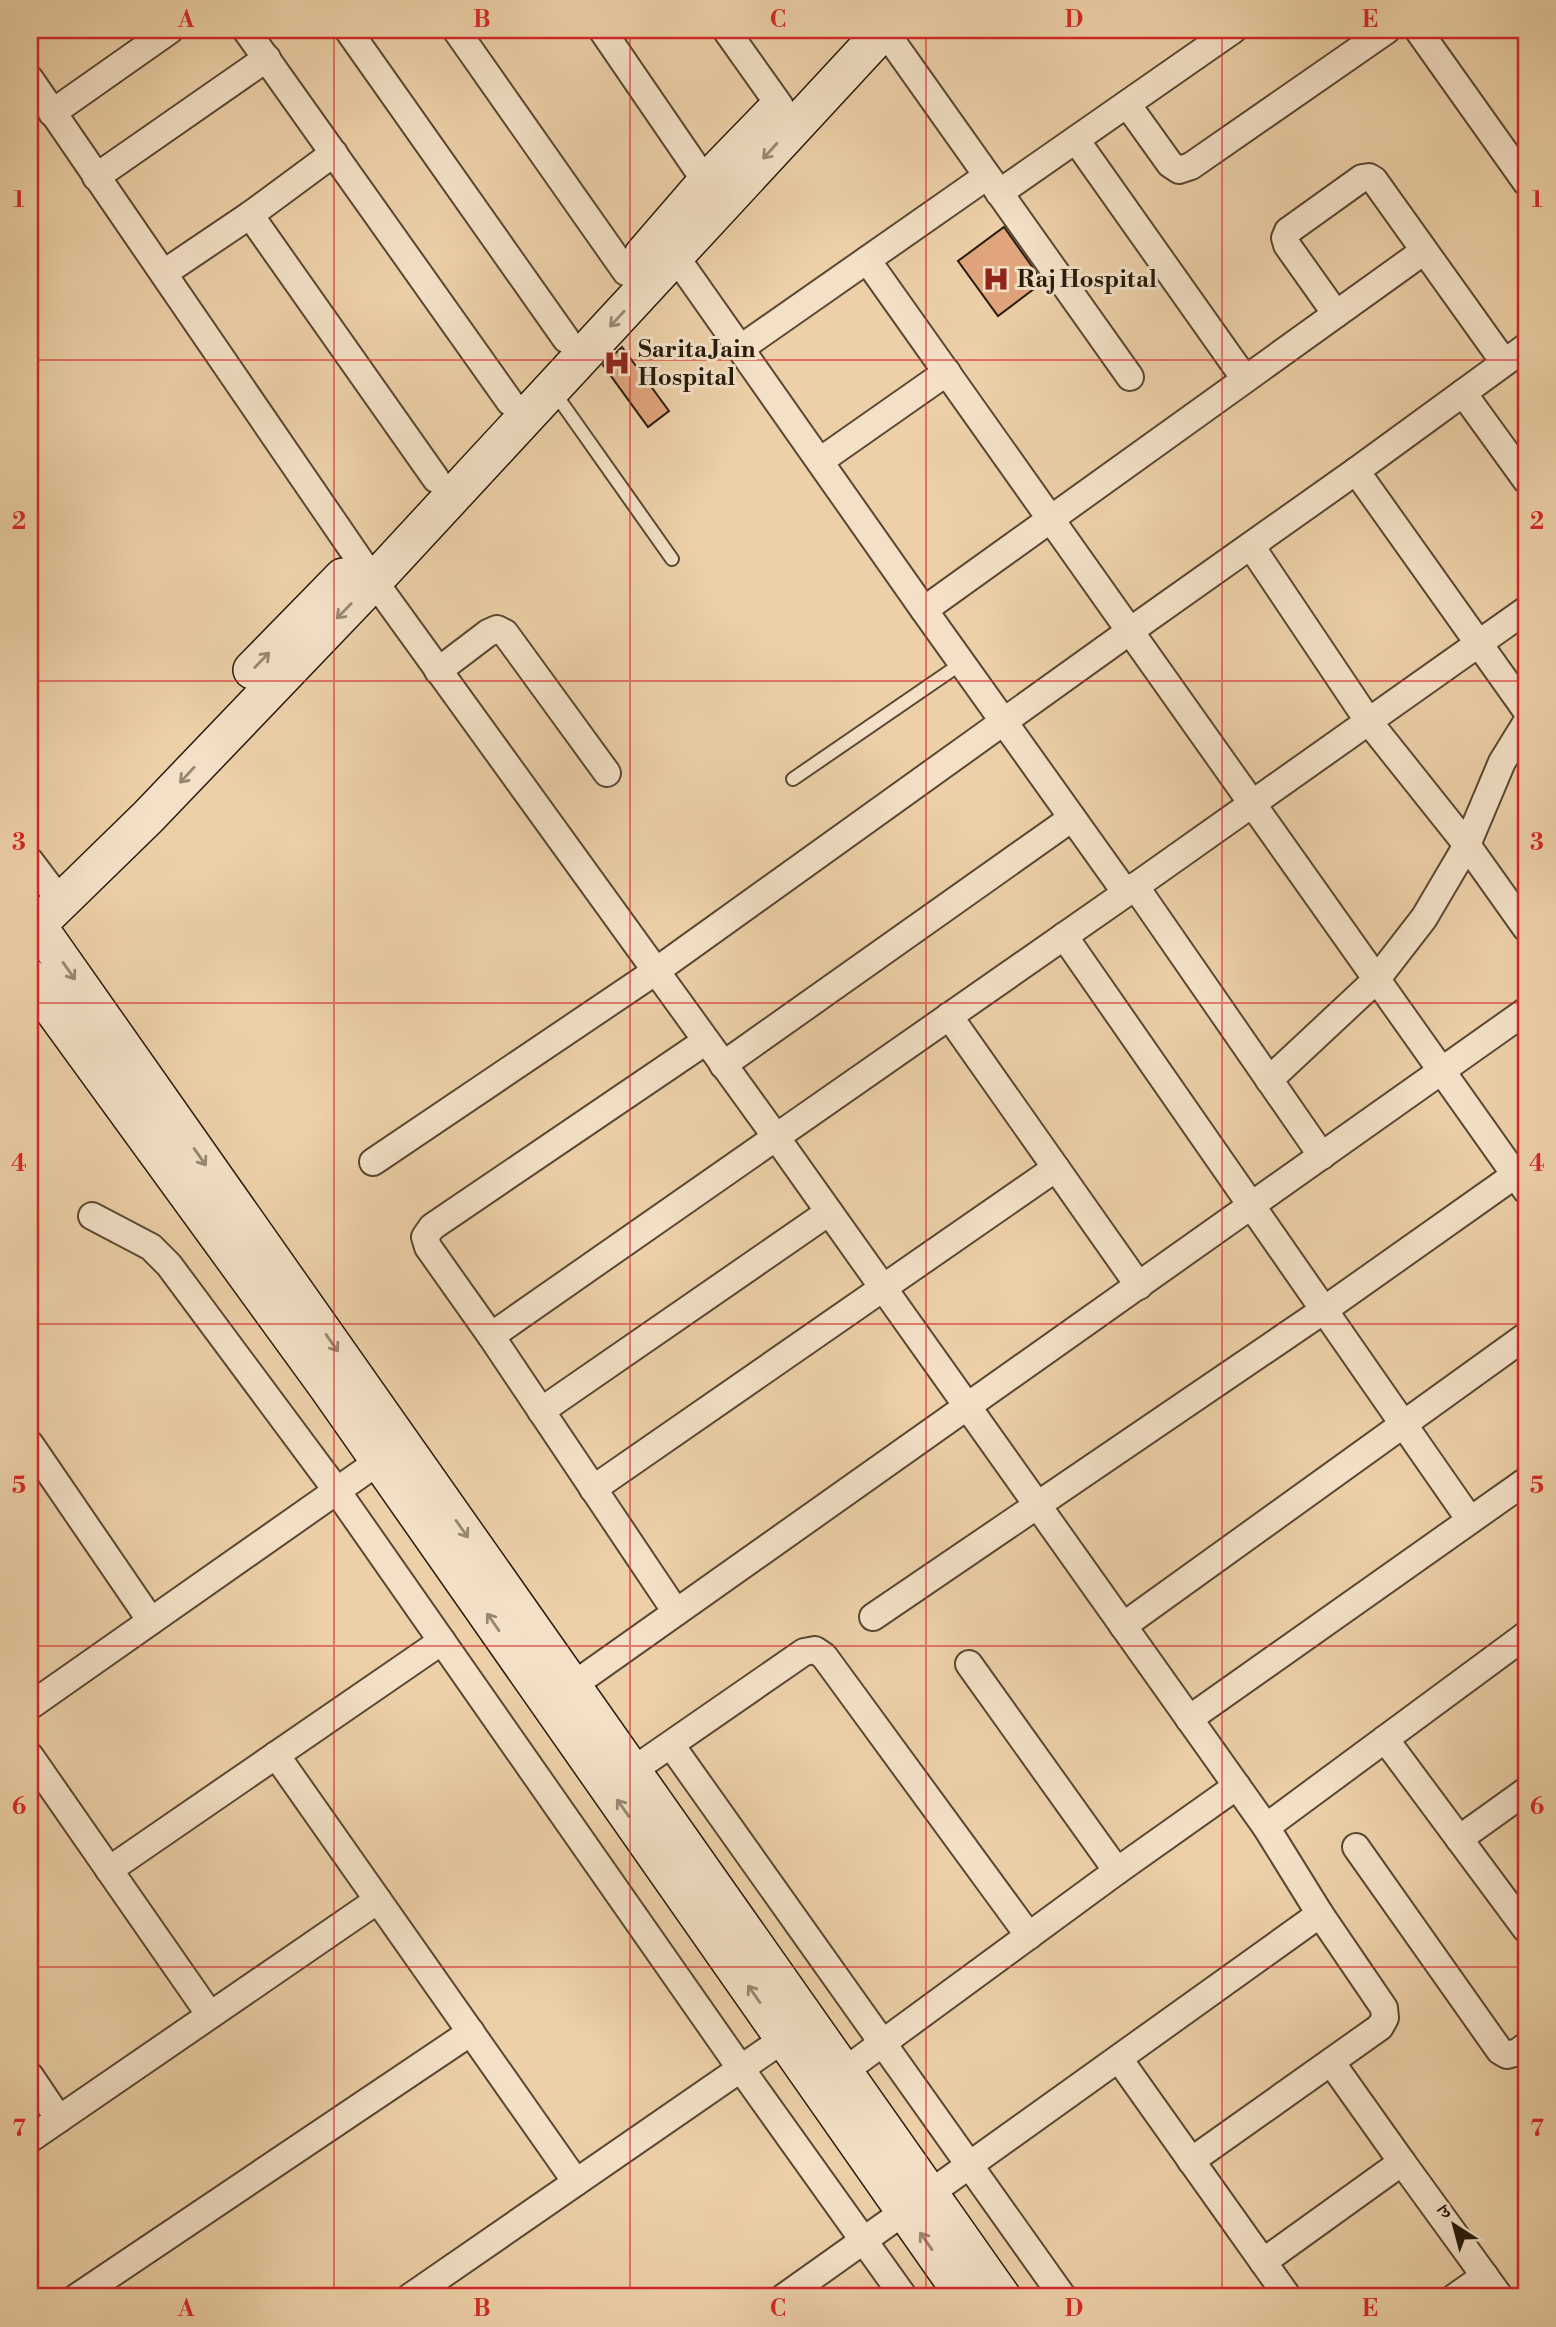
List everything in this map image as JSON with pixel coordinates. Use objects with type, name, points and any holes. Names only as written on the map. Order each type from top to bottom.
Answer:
[{"type":"street","points":[[52,113],[170,30]]},
{"type":"street","points":[[246,30],[509,401]]},
{"type":"street","points":[[348,30],[566,339]]},
{"type":"street","points":[[456,30],[626,272]]},
{"type":"street","points":[[602,30],[706,182]]},
{"type":"street","points":[[726,30],[780,106]]},
{"type":"street","points":[[366,570],[436,479],[626,272],[669,246],[706,182],[853,30]]},
{"type":"street","points":[[1002,2297],[917,2203],[391,1453],[38,904],[242,680],[366,570],[551,389],[669,246],[884,30],[1130,377]]},
{"type":"street","points":[[741,348],[867,260],[993,185],[1076,140],[1233,30]]},
{"type":"street","points":[[1126,104],[1170,164],[1179,170],[1191,166],[1387,30]]},
{"type":"street","points":[[1418,30],[1526,182]]},
{"type":"street","points":[[96,177],[267,58]]},
{"type":"street","points":[[30,79],[366,570],[776,1137],[1266,1827],[1320,1914],[1384,2008],[1385,2018],[1380,2027],[1191,2161]]},
{"type":"street","points":[[1076,140],[1245,379]]},
{"type":"street","points":[[164,273],[250,215],[334,153]]},
{"type":"street","points":[[373,1162],[656,971],[1515,355],[1424,251],[1374,180],[1369,177],[1362,178],[1288,231],[1285,238],[1287,245],[1336,314]]},
{"type":"street","points":[[250,215],[436,479]]},
{"type":"street","points":[[669,246],[1072,818],[1131,890],[1322,1156]]},
{"type":"street","points":[[923,610],[1424,251]]},
{"type":"street","points":[[867,260],[1521,1182],[1324,1310],[873,1617]]},
{"type":"street","points":[[820,461],[947,372]]},
{"type":"street","points":[[1463,393],[1526,480]]},
{"type":"street","points":[[1356,471],[1526,710]]},
{"type":"street","points":[[1251,546],[1369,722],[1467,845],[1526,928]]},
{"type":"street","points":[[491,1336],[1131,890],[1526,610]]},
{"type":"street","points":[[438,671],[497,629],[505,634],[607,773]]},
{"type":"street","points":[[1269,1080],[1376,979],[1424,918],[1467,845],[1502,762],[1526,723]]},
{"type":"street","points":[[723,1065],[1072,818]]},
{"type":"street","points":[[1064,936],[1470,1520]]},
{"type":"street","points":[[30,978],[572,1686],[632,1771],[796,2030],[843,2072],[917,2203],[965,2297]]},
{"type":"street","points":[[572,1686],[1526,1011]]},
{"type":"street","points":[[949,1016],[1139,1286]]},
{"type":"street","points":[[677,1612],[428,1247],[425,1237],[432,1227],[706,1041]]},
{"type":"street","points":[[593,1489],[1056,1168]]},
{"type":"street","points":[[541,1411],[829,1212]]},
{"type":"street","points":[[92,1216],[125,1231],[150,1247],[170,1265],[337,1490],[741,2069],[904,2297]]},
{"type":"street","points":[[1123,1626],[1526,1336]]},
{"type":"street","points":[[30,1444],[150,1621]]},
{"type":"street","points":[[30,1706],[391,1453]]},
{"type":"street","points":[[1189,1720],[1526,1480]]},
{"type":"street","points":[[1266,1827],[1526,1635]]},
{"type":"street","points":[[109,1870],[442,1641]]},
{"type":"street","points":[[632,1771],[804,1652],[815,1650],[824,1656],[1030,1936]]},
{"type":"street","points":[[970,1664],[1117,1871]]},
{"type":"street","points":[[1385,1739],[1526,1929]]},
{"type":"street","points":[[671,1745],[1063,2297]]},
{"type":"street","points":[[276,1755],[576,2182]]},
{"type":"street","points":[[30,1756],[210,2015]]},
{"type":"street","points":[[843,2072],[1237,1786]]},
{"type":"street","points":[[1459,1839],[1526,1791]]},
{"type":"street","points":[[1356,1847],[1500,2051],[1507,2055],[1526,2046]]},
{"type":"street","points":[[30,2139],[378,1900]]},
{"type":"street","points":[[784,2297],[1320,1914]]},
{"type":"street","points":[[410,2297],[796,2030]]},
{"type":"street","points":[[77,2297],[471,2032]]},
{"type":"street","points":[[1119,2059],[1288,2297]]},
{"type":"street","points":[[1331,2062],[1500,2297]]},
{"type":"street","points":[[30,2076],[59,2119]]},
{"type":"street","points":[[1263,2262],[1402,2162]]},
{"type":"street","points":[[1455,2297],[1485,2276]]},
{"type":"lane","points":[[551,389],[672,559]]},
{"type":"lane","points":[[793,779],[962,663]]},
{"type":"building","points":[[1004,227],[1043,282],[998,316],[958,261]]},
{"type":"building","points":[[622,347],[669,411],[648,427],[603,365]]},
{"type":"place","name":"Raj Hospital","points":[[996,279]]},
{"type":"place","name":"Sarita Jain Hospital","points":[[617,363]]}]
